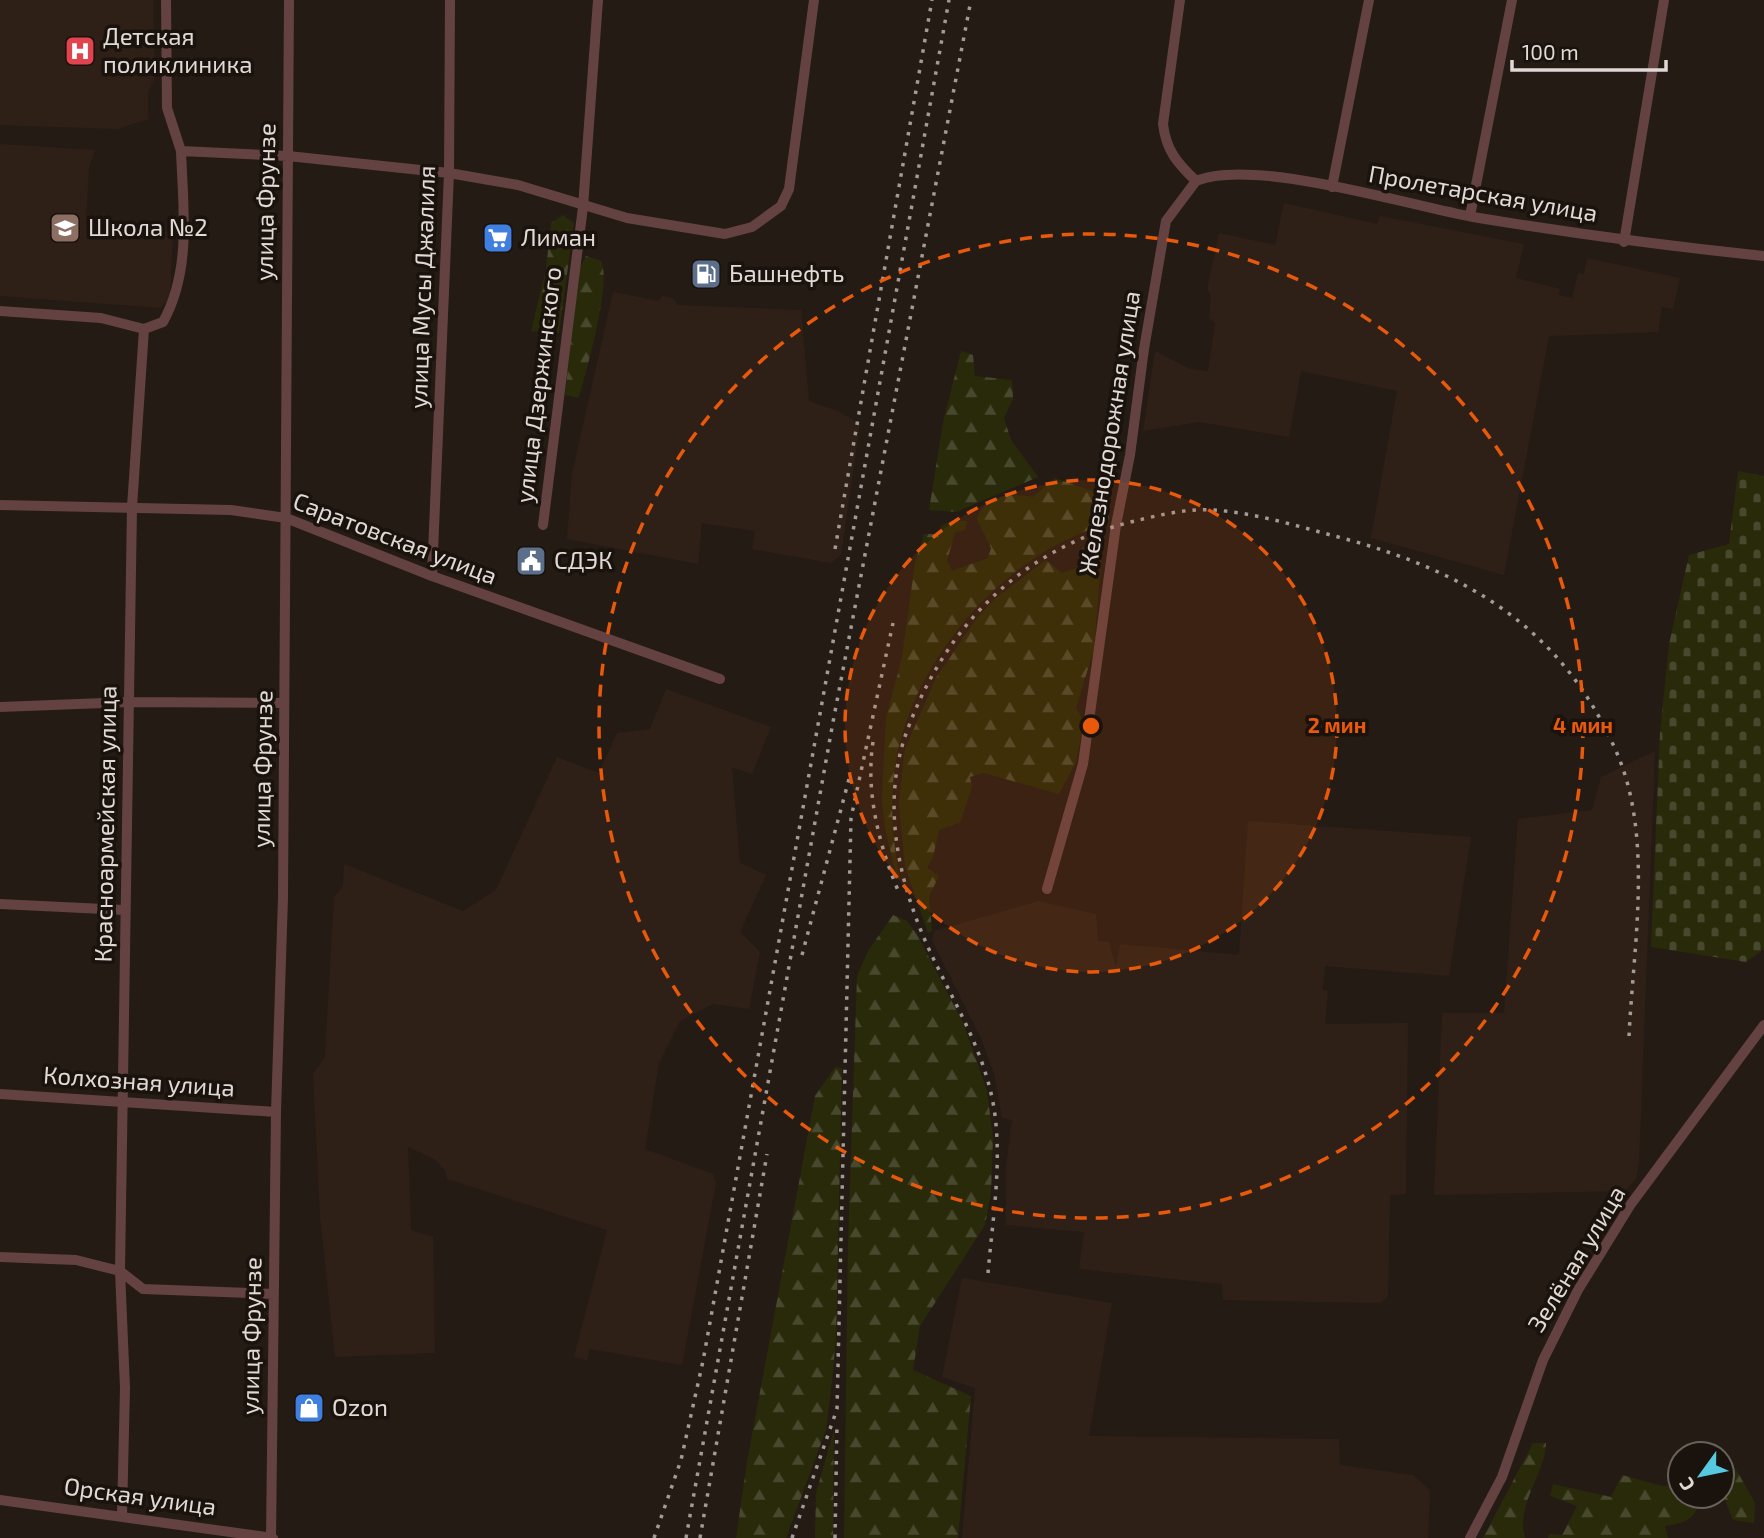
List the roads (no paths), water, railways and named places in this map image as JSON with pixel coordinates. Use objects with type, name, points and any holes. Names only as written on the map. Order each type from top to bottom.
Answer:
[{"type":"street","points":[[0,311],[101,318],[144,329],[163,322],[176,299],[184,240],[181,151],[167,108],[166,0]]},
{"type":"street","name":"улица Фрунзе","points":[[272,1538],[276,1112],[283,898],[285,218],[289,0]]},
{"type":"street","name":"улица Мусы Джалиля","points":[[432,576],[449,173],[450,0]]},
{"type":"street","name":"улица Дзержинского","points":[[543,525],[583,207],[598,0]]},
{"type":"street","points":[[181,151],[288,156],[449,173],[518,186],[627,218],[725,234],[752,227],[781,205],[789,189],[814,0]]},
{"type":"street","points":[[1180,0],[1163,124],[1165,145],[1196,181]]},
{"type":"street","points":[[1332,187],[1369,0]]},
{"type":"street","points":[[1470,216],[1512,0]]},
{"type":"street","points":[[1624,242],[1664,0]]},
{"type":"street","name":"Пролетарская улица","points":[[1196,181],[1213,174],[1260,175],[1470,216],[1624,242],[1764,256]]},
{"type":"street","name":"Железнодорожная улица","points":[[1047,889],[1083,764],[1116,525],[1130,455],[1144,349],[1166,221],[1196,181]]},
{"type":"street","name":"Красноармейская улица","points":[[122,1515],[125,1388],[120,1271],[124,910],[132,507],[144,329]]},
{"type":"street","name":"Саратовская улица","points":[[0,505],[231,510],[286,518],[432,576],[720,679]]},
{"type":"street","points":[[0,707],[130,702],[284,703]]},
{"type":"street","points":[[0,904],[124,910]]},
{"type":"street","name":"Зелёная улица","points":[[1470,1538],[1502,1477],[1542,1360],[1578,1290],[1631,1204],[1764,1025]]},
{"type":"street","name":"Колхозная улица","points":[[0,1094],[276,1112]]},
{"type":"street","points":[[0,1257],[76,1260],[120,1271],[144,1289],[274,1294]]},
{"type":"street","name":"Орская улица","points":[[0,1500],[272,1538]]},
{"type":"railway","points":[[835,549],[932,0]]},
{"type":"railway","points":[[654,1538],[681,1460],[703,1361],[949,0]]},
{"type":"railway","points":[[686,1538],[833,722],[971,0]]},
{"type":"railway","points":[[988,1273],[997,1157],[994,1111],[980,1057],[925,941],[905,882],[895,822],[899,761],[907,731],[923,692],[943,657],[967,624],[994,596],[1024,571],[1058,550],[1095,533],[1154,516],[1194,510],[1246,514],[1278,521],[1342,538],[1430,568],[1506,611],[1539,639],[1568,671],[1594,708],[1616,751],[1628,784],[1638,855],[1637,929],[1629,1037]]},
{"type":"railway","points":[[792,1538],[837,1409],[851,818],[893,623]]},
{"type":"railway","points":[[873,742],[871,781],[876,820],[886,859],[900,895]]},
{"type":"railway","points":[[802,955],[849,779]]},
{"type":"railway","points":[[700,1538],[767,1154]]},
{"type":"railway","points":[[835,1538],[837,1423]]},
{"type":"place","name":"Детская поликлиника","points":[[80,51]]},
{"type":"place","name":"Школа №2","points":[[65,228]]},
{"type":"place","name":"Лиман","points":[[498,238]]},
{"type":"place","name":"Башнефть","points":[[706,274]]},
{"type":"place","name":"СДЭК","points":[[531,561]]},
{"type":"place","name":"Ozon","points":[[309,1408]]}]
